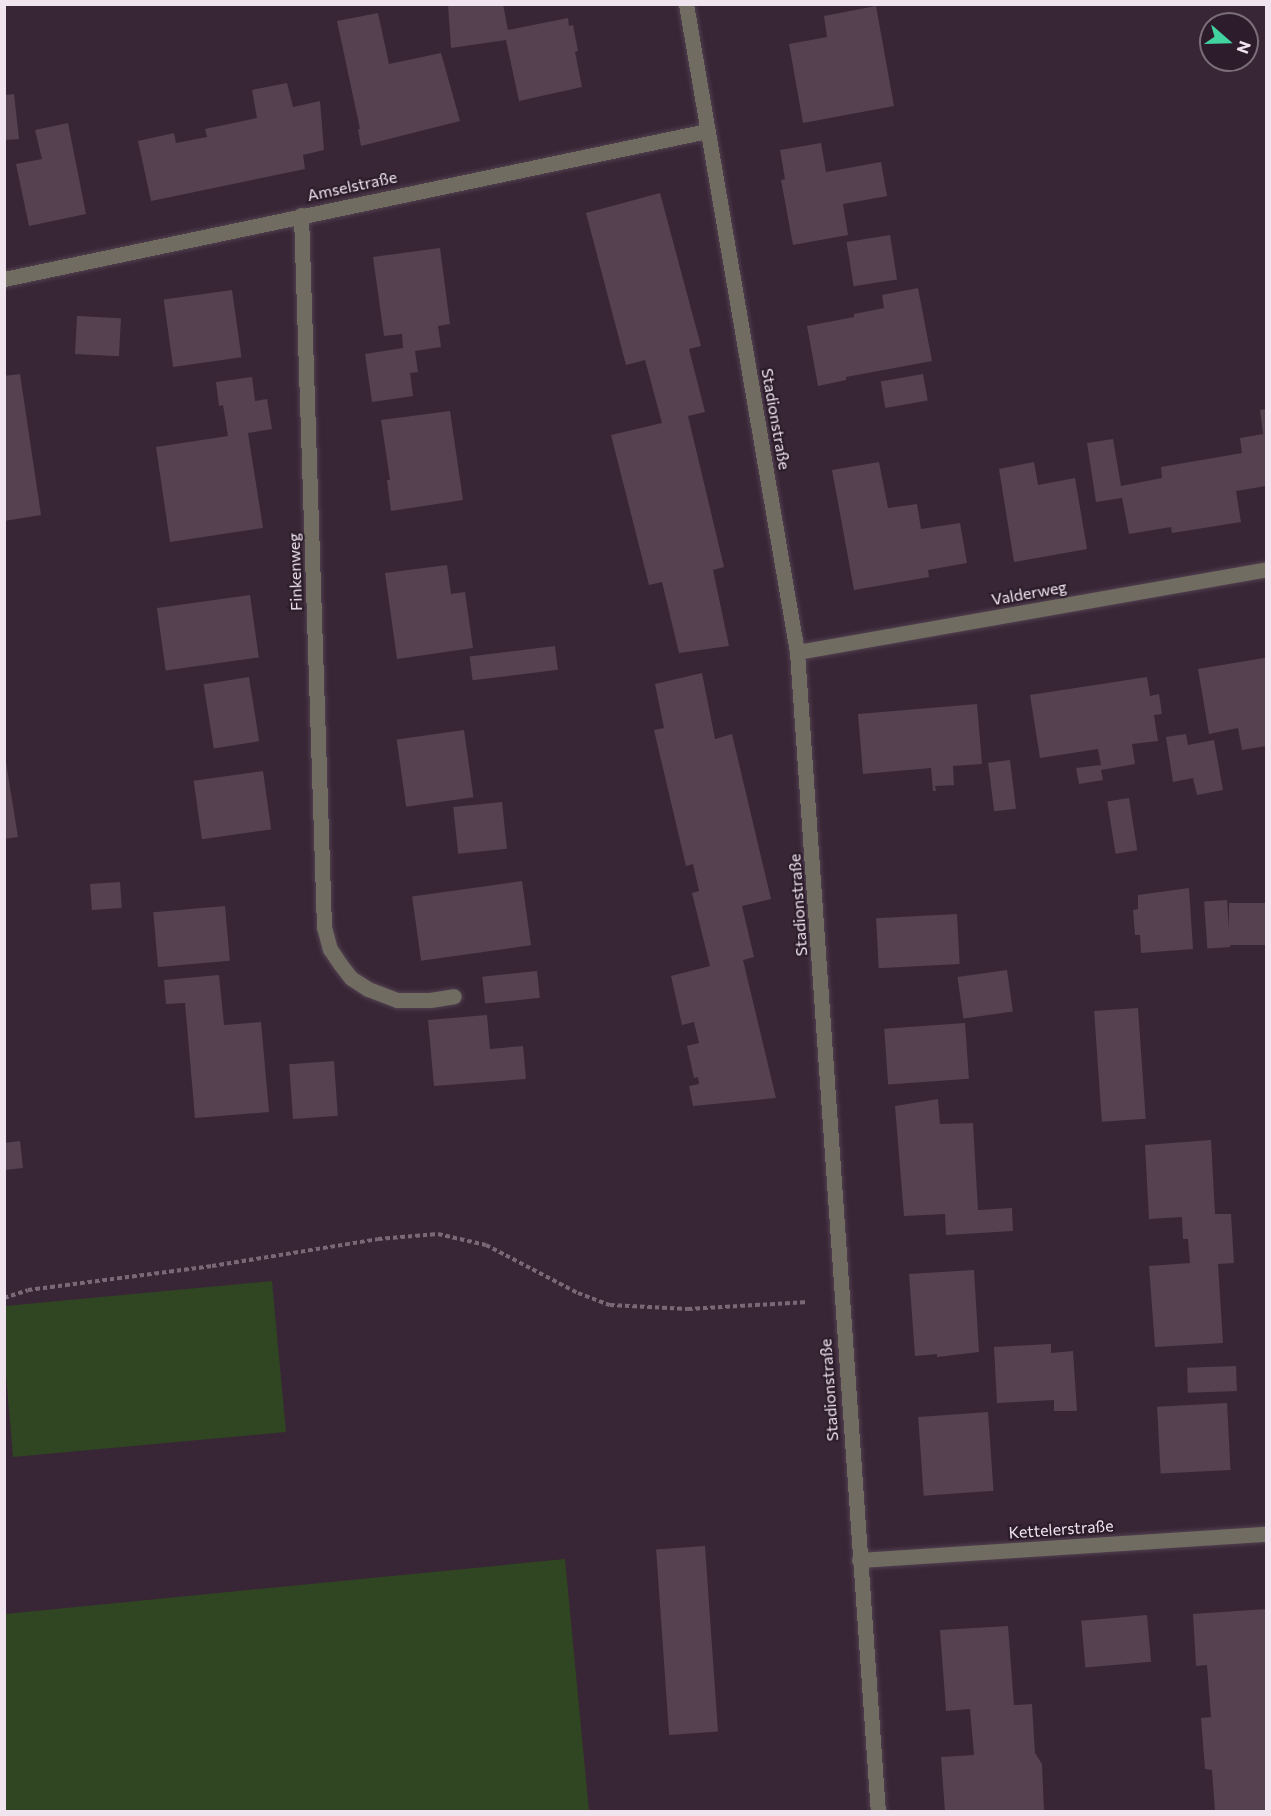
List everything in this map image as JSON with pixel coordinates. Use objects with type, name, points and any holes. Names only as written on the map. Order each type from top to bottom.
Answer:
[{"type":"street","name":"Stadionstraße","points":[[686,4],[797,652],[878,1812]]},
{"type":"street","name":"Amselstraße","points":[[4,279],[707,131]]},
{"type":"street","name":"Finkenweg","points":[[301,215],[324,927],[330,949],[340,964],[351,978],[368,989],[397,1000],[430,1000],[454,996]]},
{"type":"street","name":"Valderweg","points":[[797,652],[1266,569]]},
{"type":"street","name":"Kettelerstraße","points":[[859,1560],[1266,1534]]},
{"type":"path","points":[[4,1298],[28,1290],[201,1268],[368,1241],[438,1234],[486,1245],[578,1293],[610,1305],[688,1309],[842,1300]]},
{"type":"green space","points":[[272,1281],[286,1432],[13,1457],[5,1363],[5,1306]]},
{"type":"green space","points":[[565,1559],[589,1811],[5,1811],[5,1614]]},
{"type":"building","points":[[448,4],[503,4],[508,30],[568,18],[569,26],[573,25],[578,51],[575,52],[582,87],[519,101],[506,40],[451,48]]},
{"type":"building","points":[[876,6],[894,106],[803,123],[789,44],[827,37],[824,16]]},
{"type":"building","points":[[378,13],[389,64],[441,53],[460,121],[361,146],[358,129],[360,129],[337,21]]},
{"type":"building","points":[[287,83],[293,107],[320,101],[324,150],[303,155],[305,169],[151,201],[138,141],[174,133],[176,143],[207,137],[205,129],[257,118],[252,90]]},
{"type":"building","points":[[14,94],[19,139],[4,140],[4,95]]},
{"type":"building","points":[[68,123],[86,214],[29,226],[16,164],[42,159],[35,130]]},
{"type":"building","points":[[821,143],[826,172],[881,162],[887,196],[843,204],[848,235],[793,245],[781,180],[785,179],[780,150]]},
{"type":"building","points":[[660,193],[701,346],[689,349],[705,412],[688,416],[724,567],[713,570],[729,646],[679,653],[662,582],[649,585],[611,435],[662,423],[645,360],[626,365],[586,213]]},
{"type":"building","points":[[890,235],[897,279],[854,286],[847,242]]},
{"type":"building","points":[[440,248],[450,324],[438,326],[441,347],[415,351],[418,372],[410,373],[413,396],[372,402],[365,354],[403,348],[402,334],[384,336],[373,257]]},
{"type":"building","points":[[918,288],[932,361],[846,377],[846,380],[818,386],[807,326],[854,317],[854,314],[884,308],[882,295]]},
{"type":"building","points":[[232,290],[241,357],[173,367],[164,300]]},
{"type":"building","points":[[77,316],[121,318],[119,356],[75,354]]},
{"type":"building","points":[[20,374],[41,515],[4,521],[4,376]]},
{"type":"building","points":[[923,374],[928,401],[885,408],[881,381]]},
{"type":"building","points":[[252,377],[255,401],[267,399],[272,429],[248,433],[263,528],[170,542],[156,447],[228,436],[223,405],[219,406],[216,382]]},
{"type":"building","points":[[1266,409],[1266,486],[1236,491],[1241,522],[1172,533],[1171,527],[1129,534],[1122,498],[1096,502],[1087,443],[1113,439],[1121,486],[1162,478],[1161,467],[1242,453],[1240,438],[1263,434],[1260,410]]},
{"type":"building","points":[[450,411],[463,500],[391,511],[387,480],[390,480],[381,420]]},
{"type":"building","points":[[879,462],[888,508],[917,504],[921,529],[960,523],[967,563],[928,570],[929,577],[854,590],[832,470]]},
{"type":"building","points":[[1034,462],[1038,485],[1075,478],[1087,549],[1014,562],[999,469]]},
{"type":"building","points":[[447,565],[451,594],[465,592],[473,648],[397,659],[385,573]]},
{"type":"building","points":[[250,595],[259,657],[166,670],[157,608]]},
{"type":"building","points":[[555,646],[558,670],[473,680],[470,656]]},
{"type":"building","points":[[1266,658],[1266,746],[1242,750],[1238,728],[1209,734],[1198,669]]},
{"type":"building","points":[[702,673],[715,739],[732,734],[771,899],[742,906],[754,957],[743,960],[776,1098],[693,1106],[689,1086],[699,1084],[698,1077],[694,1078],[687,1046],[699,1043],[694,1022],[682,1025],[671,976],[710,966],[692,893],[699,891],[693,864],[686,866],[654,730],[664,728],[655,684]]},
{"type":"building","points":[[249,677],[259,741],[214,748],[204,684]]},
{"type":"building","points":[[1147,677],[1150,696],[1159,694],[1162,714],[1154,715],[1158,741],[1132,744],[1135,764],[1101,770],[1103,780],[1079,784],[1076,768],[1101,765],[1098,749],[1040,758],[1030,695]]},
{"type":"building","points":[[977,704],[982,764],[953,766],[954,785],[935,786],[936,791],[933,791],[931,768],[863,774],[858,714]]},
{"type":"building","points":[[464,730],[473,797],[406,807],[397,739]]},
{"type":"building","points":[[1186,734],[1188,745],[1214,740],[1223,790],[1197,795],[1193,778],[1173,782],[1166,737]]},
{"type":"building","points":[[4,750],[18,837],[4,839]]},
{"type":"building","points":[[1010,760],[1016,809],[994,811],[988,763]]},
{"type":"building","points":[[263,771],[271,829],[202,839],[194,781]]},
{"type":"building","points":[[1129,798],[1137,850],[1116,854],[1107,801]]},
{"type":"building","points":[[502,802],[507,849],[458,854],[453,807]]},
{"type":"building","points":[[522,881],[531,945],[421,961],[412,896]]},
{"type":"building","points":[[120,882],[122,908],[92,910],[90,884]]},
{"type":"building","points":[[1189,888],[1193,949],[1141,953],[1140,935],[1135,935],[1133,910],[1138,909],[1138,895]]},
{"type":"building","points":[[1227,900],[1230,947],[1207,948],[1204,902]]},
{"type":"building","points":[[1229,903],[1266,903],[1266,945],[1229,945]]},
{"type":"building","points":[[225,906],[230,961],[158,967],[153,912]]},
{"type":"building","points":[[957,914],[960,964],[879,968],[876,918]]},
{"type":"building","points":[[1007,970],[1013,1012],[963,1019],[957,977]]},
{"type":"building","points":[[537,971],[540,998],[485,1004],[482,977]]},
{"type":"building","points":[[219,975],[224,1025],[261,1022],[269,1112],[195,1118],[185,1003],[166,1004],[164,980]]},
{"type":"building","points":[[1138,1008],[1146,1119],[1102,1122],[1094,1011]]},
{"type":"building","points":[[487,1015],[490,1049],[523,1046],[526,1079],[434,1086],[428,1020]]},
{"type":"building","points":[[965,1023],[969,1079],[888,1085],[884,1029]]},
{"type":"building","points":[[334,1061],[338,1116],[293,1119],[289,1064]]},
{"type":"building","points":[[938,1099],[940,1124],[973,1123],[978,1210],[1012,1208],[1013,1231],[946,1235],[945,1214],[904,1216],[895,1106]]},
{"type":"building","points":[[1211,1140],[1215,1214],[1231,1214],[1234,1263],[1218,1264],[1223,1343],[1155,1347],[1149,1266],[1190,1263],[1188,1239],[1183,1239],[1182,1217],[1149,1219],[1145,1145]]},
{"type":"building","points":[[20,1141],[23,1168],[4,1170],[4,1143]]},
{"type":"building","points":[[974,1270],[979,1352],[937,1357],[937,1354],[915,1356],[909,1274]]},
{"type":"building","points":[[1051,1344],[1051,1353],[1073,1351],[1077,1411],[1054,1411],[1054,1400],[997,1403],[994,1347]]},
{"type":"building","points":[[1236,1366],[1237,1391],[1188,1393],[1187,1368]]},
{"type":"building","points":[[1227,1403],[1231,1470],[1161,1474],[1157,1407]]},
{"type":"building","points":[[988,1412],[994,1491],[924,1496],[918,1417]]},
{"type":"building","points":[[705,1546],[718,1732],[669,1735],[656,1549]]},
{"type":"building","points":[[1266,1609],[1266,1812],[1215,1812],[1212,1770],[1205,1769],[1201,1718],[1211,1717],[1207,1665],[1196,1666],[1193,1614]]},
{"type":"building","points":[[1147,1615],[1151,1662],[1085,1668],[1081,1621]]},
{"type":"building","points":[[1008,1626],[1014,1705],[1032,1704],[1035,1753],[1042,1764],[1044,1812],[945,1812],[941,1757],[974,1755],[970,1709],[946,1711],[940,1630]]}]
